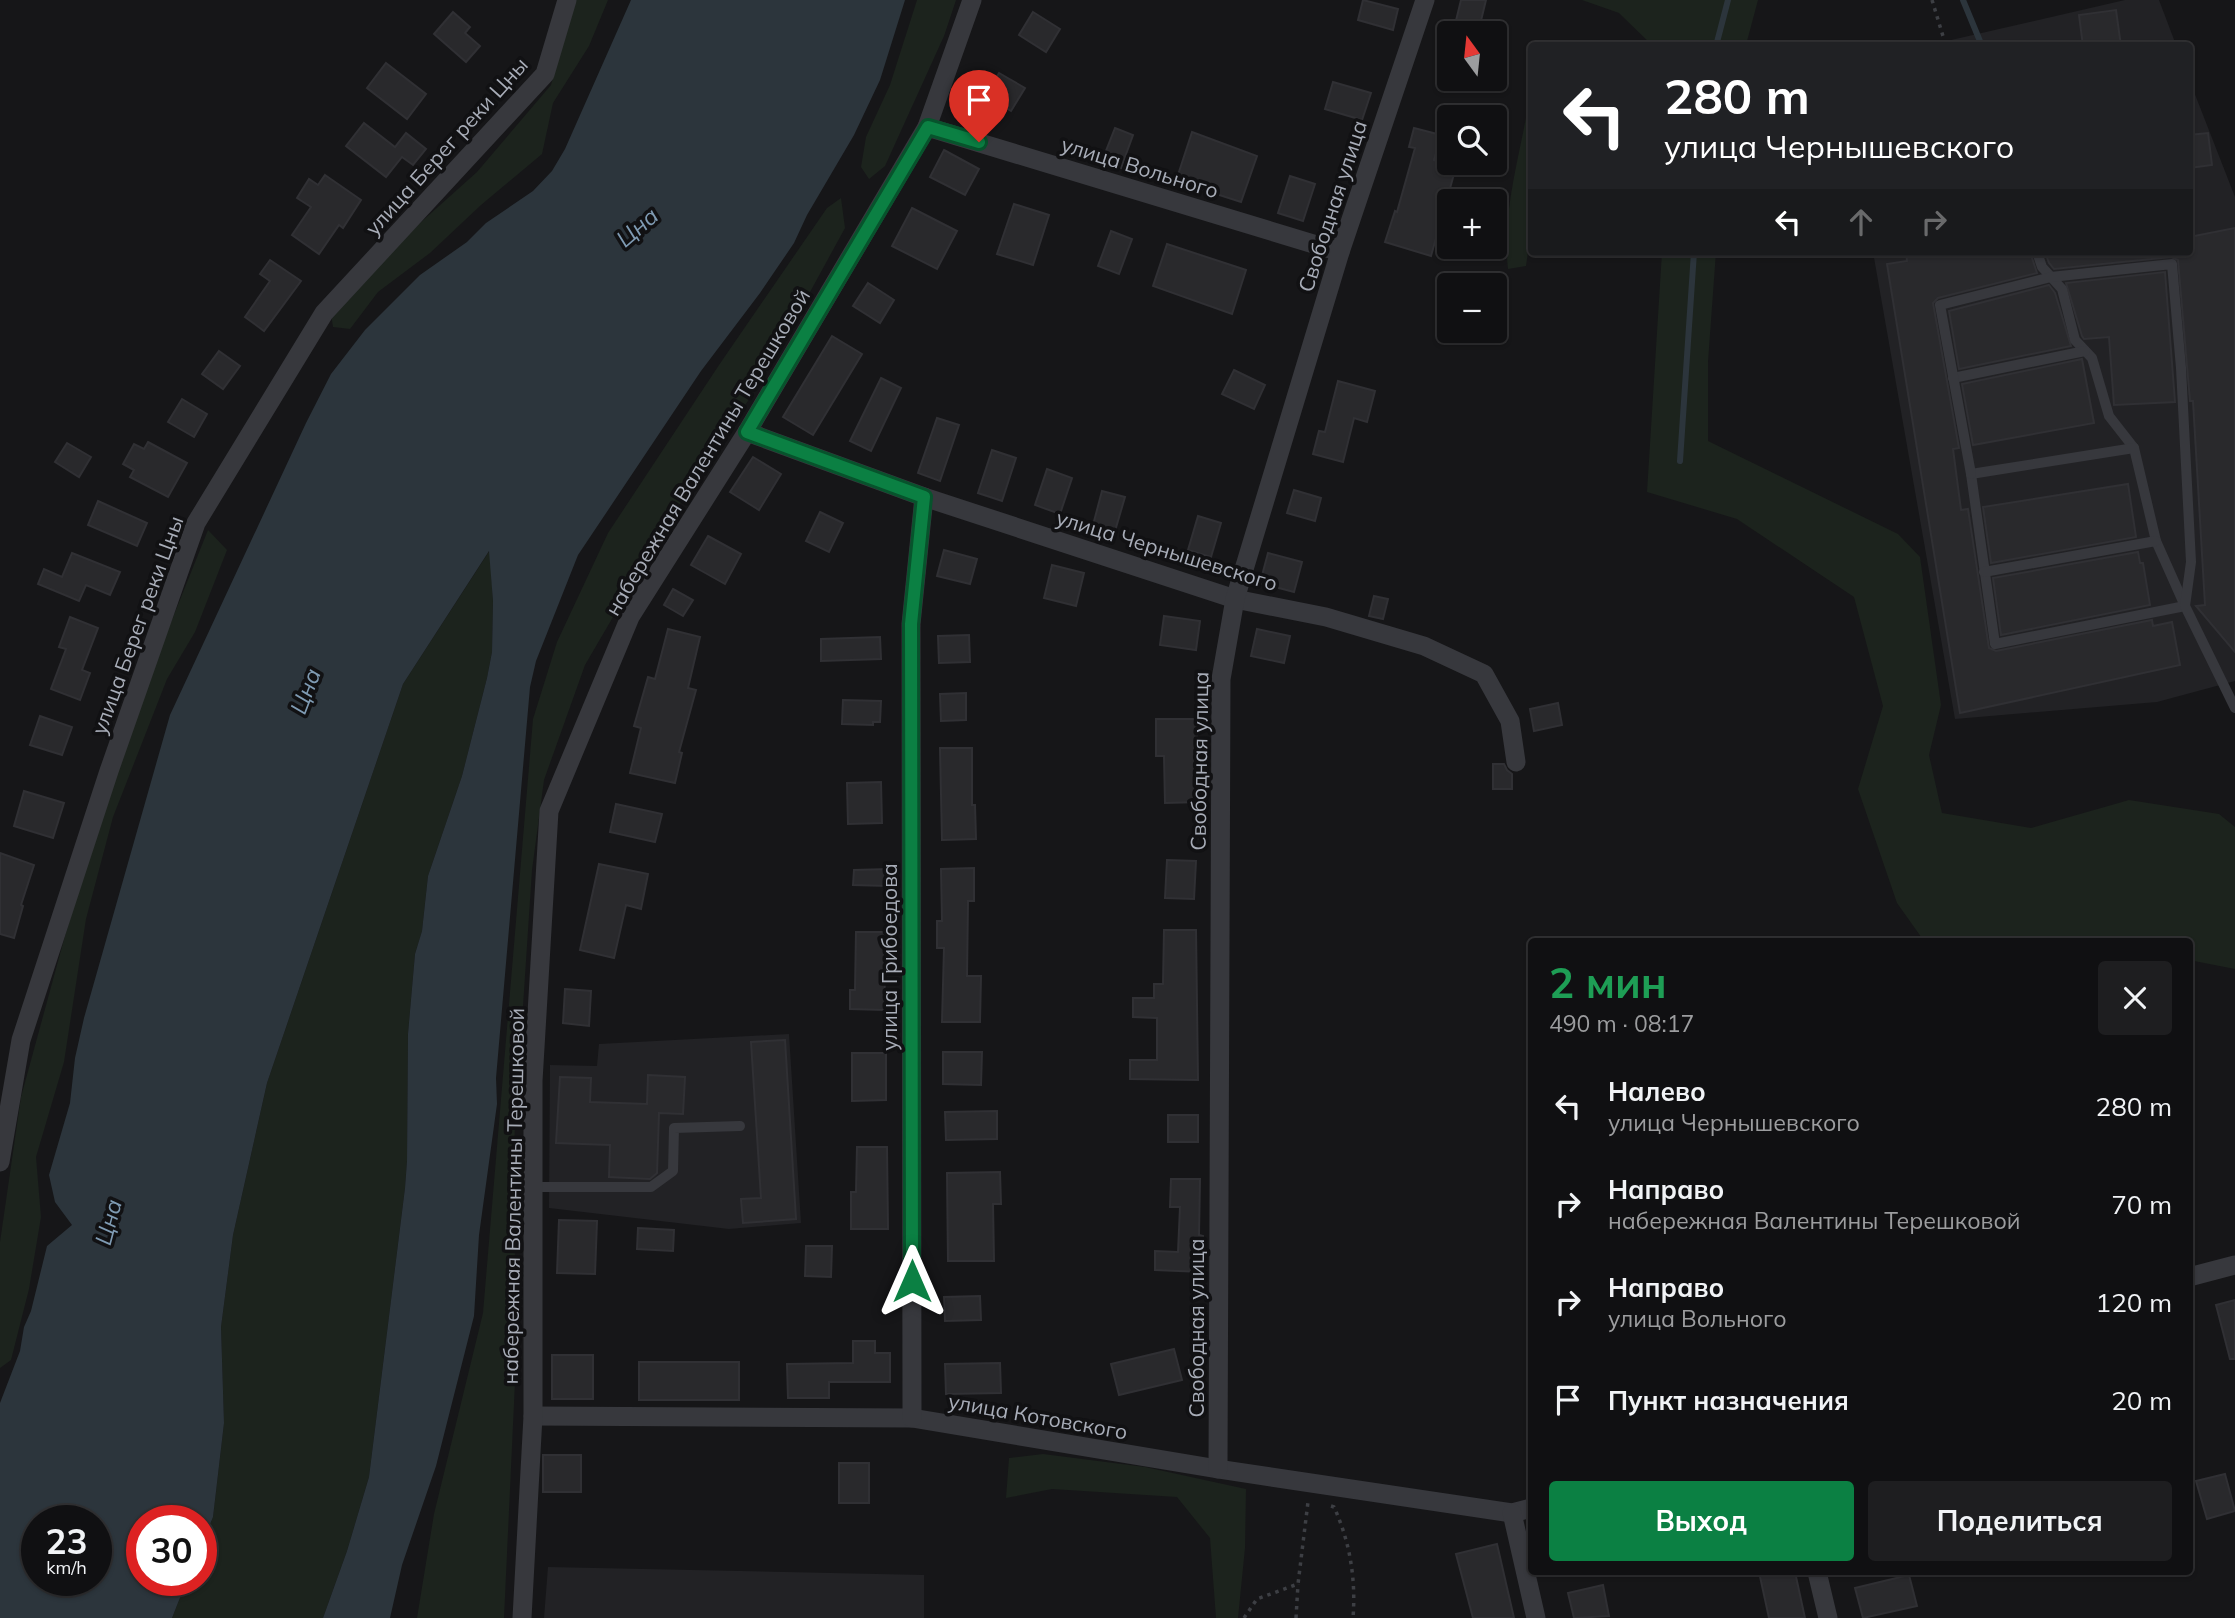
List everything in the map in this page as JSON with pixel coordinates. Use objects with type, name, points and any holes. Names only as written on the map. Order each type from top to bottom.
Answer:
[{"type":"street","name":"улица Берег реки Цны","points":[[0,1162],[21,1040],[108,771],[197,523],[324,313],[545,74],[567,0]]},
{"type":"street","name":"набережная Валентины Терешковой","points":[[522,1618],[533,1416],[533,1081],[549,811],[630,617],[747,432],[928,127],[972,0]]},
{"type":"street","name":"Свободная улица","points":[[1218,1469],[1221,679],[1235,599],[1340,252],[1425,0]]},
{"type":"street","name":"улица Вольного","points":[[928,127],[1340,252]]},
{"type":"street","name":"улица Чернышевского","points":[[747,432],[924,497],[1235,599],[1326,617],[1424,646],[1484,674],[1510,721],[1516,762]]},
{"type":"street","name":"улица Грибоедова","points":[[912,1418],[911,624],[924,497]]},
{"type":"street","points":[[2193,1276],[2235,1265]]},
{"type":"street","name":"улица Котовского","points":[[533,1416],[912,1418],[1218,1469],[1522,1510]]},
{"type":"street","points":[[1522,1510],[1528,1556]]},
{"type":"street","points":[[1530,1575],[1536,1618]]},
{"type":"street","points":[[1818,1575],[1828,1618]]},
{"type":"lane","points":[[2038,256],[2042,267],[2062,289],[2075,340],[2092,358],[2109,416],[2134,448],[2156,541],[2235,708]]},
{"type":"lane","points":[[2172,264],[2181,368],[2191,562],[2185,606],[1995,644],[1971,474],[1940,305],[2051,277],[2172,264]]},
{"type":"lane","points":[[1953,378],[2085,351]]},
{"type":"lane","points":[[1971,474],[2134,448]]},
{"type":"lane","points":[[1984,572],[2156,541]]},
{"type":"lane","points":[[533,1187],[652,1187],[673,1171],[674,1128],[740,1126]]},
{"type":"path","points":[[1932,0],[1945,42]]},
{"type":"path","points":[[1296,1618],[1310,1482]]},
{"type":"path","points":[[1321,1504],[1334,1507],[1345,1531],[1355,1588],[1353,1618]]},
{"type":"path","points":[[1244,1618],[1257,1600],[1298,1584]]},
{"type":"shaded area","points":[[575,0],[608,0],[589,46],[553,103],[542,154],[481,205],[430,253],[378,292],[350,329],[333,327],[331,314],[410,232],[477,172],[551,85]]},
{"type":"shaded area","points":[[917,0],[956,0],[944,36],[885,166],[869,179],[861,167],[866,137],[890,85]]},
{"type":"shaded area","points":[[1582,0],[1758,0],[1747,42],[1649,42],[1619,13]]},
{"type":"shaded area","points":[[2125,0],[2159,0],[2175,42],[1942,42]]},
{"type":"shaded area","points":[[2193,89],[2235,197],[2235,681],[2157,702],[1955,719],[1874,256],[2193,256]]},
{"type":"shaded area","points":[[1528,104],[1528,252],[1526,266],[1508,269],[1508,223]]},
{"type":"shaded area","points":[[841,198],[845,228],[763,378],[672,516],[585,665],[544,780],[532,870],[512,1173],[516,1285],[515,1382],[504,1618],[417,1618],[434,1514],[483,1313],[533,719],[557,642],[608,533],[827,208]]},
{"type":"shaded area","points":[[1662,256],[1716,256],[1708,362],[1708,441],[1898,534],[1920,557],[1941,705],[1929,755],[1942,813],[2031,828],[2129,800],[2219,814],[2235,827],[2235,969],[2193,961],[2193,938],[1922,938],[1897,903],[1858,789],[1883,706],[1854,597],[1737,519],[1647,492]]},
{"type":"shaded area","points":[[208,530],[227,550],[195,632],[167,679],[113,817],[86,919],[64,1062],[36,1157],[41,1217],[29,1289],[11,1360],[0,1368],[0,1242],[21,1097],[101,813],[157,657]]},
{"type":"shaded area","points":[[490,550],[492,652],[462,776],[428,876],[422,931],[415,954],[408,1034],[405,1188],[369,1477],[347,1551],[323,1618],[172,1618],[181,1596],[217,1596],[217,1505],[214,1505],[224,1423],[221,1327],[233,1235],[267,1083],[403,684]]},
{"type":"shaded area","points":[[789,1034],[801,1223],[729,1229],[549,1208],[550,1065],[597,1066],[599,1044]]},
{"type":"shaded area","points":[[1043,1454],[1145,1467],[1246,1489],[1245,1548],[1238,1618],[1216,1618],[1210,1538],[1177,1497],[1052,1489],[1006,1498],[1009,1458]]},
{"type":"shaded area","points":[[548,1567],[924,1575],[924,1618],[544,1618]]},
{"type":"water","name":"Цна","points":[[631,0],[905,0],[880,80],[854,135],[807,215],[794,243],[701,371],[578,555],[536,661],[530,687],[496,1078],[497,1104],[479,1235],[474,1316],[436,1466],[402,1565],[390,1618],[323,1618],[369,1477],[405,1188],[408,1034],[415,954],[422,931],[428,876],[462,776],[492,652],[493,601],[489,551],[403,684],[267,1083],[233,1235],[221,1327],[224,1423],[214,1505],[126,1505],[126,1596],[181,1596],[172,1618],[0,1618],[0,1403],[20,1351],[24,1327],[31,1311],[47,1246],[72,1225],[55,1202],[49,1175],[70,1103],[75,1058],[84,1018],[170,715],[331,374],[365,330],[420,275],[467,242],[486,223],[533,191],[552,171],[565,149]]},
{"type":"building","points":[[1363,0],[1398,9],[1393,30],[1358,20]]},
{"type":"building","points":[[1461,0],[1486,0],[1481,21],[1456,21]]},
{"type":"building","points":[[2116,10],[2120,42],[2082,42],[2079,15]]},
{"type":"building","points":[[453,12],[470,27],[465,33],[480,46],[466,62],[434,34]]},
{"type":"building","points":[[1033,12],[1060,29],[1046,52],[1019,35]]},
{"type":"building","points":[[386,63],[426,94],[407,119],[367,88]]},
{"type":"building","points":[[999,73],[1025,88],[1011,111],[985,96]]},
{"type":"building","points":[[1333,82],[1371,93],[1362,120],[1325,109]]},
{"type":"building","points":[[364,123],[395,147],[406,133],[426,149],[413,165],[402,157],[386,177],[346,146]]},
{"type":"building","points":[[1115,128],[1133,135],[1121,168],[1102,161]]},
{"type":"building","points":[[1414,128],[1437,134],[1434,160],[1437,161],[1437,175],[1454,175],[1450,189],[1437,189],[1437,235],[1431,256],[1385,242],[1395,211],[1397,212],[1415,148],[1409,147]]},
{"type":"building","points":[[1192,132],[1257,156],[1241,202],[1176,181]]},
{"type":"building","points":[[2208,133],[2212,165],[2193,167],[2193,135]]},
{"type":"building","points":[[944,150],[979,169],[965,195],[930,177]]},
{"type":"building","points":[[325,175],[361,200],[343,228],[339,225],[319,254],[292,235],[311,207],[297,198],[309,179],[318,185]]},
{"type":"building","points":[[1290,176],[1315,184],[1303,221],[1278,213]]},
{"type":"building","points":[[1014,204],[1049,215],[1033,265],[997,254]]},
{"type":"building","points":[[912,208],[957,231],[937,269],[892,246]]},
{"type":"building","points":[[2235,228],[2235,652],[2196,606],[2205,605],[2193,401],[2190,401],[2178,260],[2171,257],[2054,269],[2046,256],[2193,256],[2193,236]]},
{"type":"building","points":[[1111,231],[1132,239],[1119,274],[1098,266]]},
{"type":"building","points":[[1167,244],[1246,270],[1232,314],[1153,286]]},
{"type":"building","points":[[1906,256],[2031,256],[2037,273],[1938,298],[1933,303],[1959,448],[1953,449],[1961,510],[1968,509],[1989,648],[1996,651],[2152,620],[2153,626],[2172,622],[2180,665],[1960,713],[1887,264],[1907,261]]},
{"type":"building","points":[[270,260],[301,281],[264,331],[245,317],[270,281],[260,274]]},
{"type":"building","points":[[2165,272],[2175,402],[2114,405],[2109,337],[2084,339],[2066,283]]},
{"type":"building","points":[[868,283],[894,300],[880,323],[853,306]]},
{"type":"building","points":[[2049,285],[2055,293],[2071,346],[1959,369],[1949,311]]},
{"type":"building","points":[[832,336],[862,354],[813,435],[783,417]]},
{"type":"building","points":[[219,351],[240,366],[223,389],[202,374]]},
{"type":"building","points":[[2082,359],[2094,423],[1973,445],[1962,384]]},
{"type":"building","points":[[1234,370],[1265,385],[1254,409],[1222,394]]},
{"type":"building","points":[[881,378],[901,388],[871,451],[850,441]]},
{"type":"building","points":[[1338,381],[1375,391],[1367,422],[1354,418],[1343,462],[1313,454],[1319,431],[1325,432]]},
{"type":"building","points":[[182,399],[207,414],[194,437],[168,422]]},
{"type":"building","points":[[937,418],[959,425],[940,481],[918,473]]},
{"type":"building","points":[[148,442],[187,463],[168,497],[130,477],[134,470],[123,464],[134,444],[144,449]]},
{"type":"building","points":[[67,443],[91,457],[79,477],[55,462]]},
{"type":"building","points":[[992,450],[1016,458],[1002,501],[978,493]]},
{"type":"building","points":[[753,457],[781,474],[759,510],[730,492]]},
{"type":"building","points":[[1047,469],[1072,478],[1060,514],[1035,505]]},
{"type":"building","points":[[2128,484],[2136,537],[1991,563],[1983,507]]},
{"type":"building","points":[[1294,490],[1321,498],[1315,521],[1287,513]]},
{"type":"building","points":[[1102,491],[1125,497],[1115,531],[1093,525]]},
{"type":"building","points":[[98,501],[147,523],[137,546],[88,525]]},
{"type":"building","points":[[820,512],[843,523],[829,552],[806,541]]},
{"type":"building","points":[[1198,516],[1221,523],[1211,557],[1188,550]]},
{"type":"building","points":[[708,536],[741,554],[725,584],[691,565]]},
{"type":"building","points":[[944,550],[977,559],[970,584],[937,576]]},
{"type":"building","points":[[2138,552],[2140,563],[2143,563],[2150,605],[2001,635],[1993,578]]},
{"type":"building","points":[[72,553],[120,572],[110,595],[86,585],[79,601],[38,584],[44,569],[62,577]]},
{"type":"building","points":[[1268,553],[1302,562],[1294,592],[1260,583]]},
{"type":"building","points":[[1052,565],[1084,573],[1076,606],[1044,598]]},
{"type":"building","points":[[673,589],[693,600],[683,616],[664,605]]},
{"type":"building","points":[[1374,596],[1388,599],[1383,619],[1369,616]]},
{"type":"building","points":[[1164,616],[1200,621],[1196,650],[1160,645]]},
{"type":"building","points":[[70,617],[98,628],[82,670],[90,673],[80,700],[51,689],[66,649],[59,647]]},
{"type":"building","points":[[668,629],[700,637],[688,688],[696,690],[679,752],[682,753],[675,783],[630,773],[641,728],[634,726],[648,677],[655,679]]},
{"type":"building","points":[[1257,629],[1290,636],[1284,663],[1251,656]]},
{"type":"building","points":[[969,635],[970,662],[939,663],[938,636]]},
{"type":"building","points":[[880,637],[881,659],[821,661],[821,639]]},
{"type":"building","points":[[966,693],[966,720],[941,721],[940,694]]},
{"type":"building","points":[[843,700],[881,701],[880,722],[873,722],[873,725],[842,724]]},
{"type":"building","points":[[1558,703],[1562,725],[1534,731],[1530,709]]},
{"type":"building","points":[[40,716],[72,727],[62,755],[30,745]]},
{"type":"building","points":[[1156,719],[1197,719],[1200,802],[1165,803],[1164,756],[1156,756]]},
{"type":"building","points":[[940,748],[972,748],[972,805],[975,805],[976,839],[942,840]]},
{"type":"building","points":[[1493,764],[1504,764],[1512,774],[1512,789],[1493,789]]},
{"type":"building","points":[[881,782],[882,823],[848,824],[847,783]]},
{"type":"building","points":[[24,791],[64,803],[53,838],[14,826]]},
{"type":"building","points":[[616,804],[662,814],[655,842],[610,832]]},
{"type":"building","points":[[0,853],[34,865],[14,938],[0,934]]},
{"type":"building","points":[[1167,860],[1196,861],[1194,899],[1165,898]]},
{"type":"building","points":[[599,864],[648,874],[641,909],[626,905],[614,958],[580,950]]},
{"type":"building","points":[[974,868],[974,901],[968,901],[967,976],[981,976],[980,1022],[942,1022],[944,948],[937,948],[937,921],[942,921],[941,869]]},
{"type":"building","points":[[889,869],[888,886],[853,885],[854,870]]},
{"type":"building","points":[[1164,930],[1196,930],[1198,1080],[1130,1079],[1130,1060],[1157,1060],[1157,1018],[1133,1017],[1133,998],[1154,998],[1154,984],[1163,984]]},
{"type":"building","points":[[856,932],[884,932],[885,1010],[850,1009],[850,990],[855,990]]},
{"type":"building","points":[[565,989],[591,991],[589,1026],[563,1023]]},
{"type":"building","points":[[785,1040],[796,1219],[743,1223],[741,1199],[761,1198],[751,1042]]},
{"type":"building","points":[[943,1052],[982,1052],[981,1085],[943,1084]]},
{"type":"building","points":[[852,1053],[886,1053],[886,1100],[852,1101]]},
{"type":"building","points":[[648,1075],[685,1077],[683,1114],[659,1113],[657,1173],[650,1179],[609,1177],[610,1145],[556,1143],[560,1077],[591,1078],[590,1102],[647,1104]]},
{"type":"building","points":[[997,1111],[997,1139],[946,1140],[945,1112]]},
{"type":"building","points":[[1168,1115],[1198,1115],[1198,1142],[1168,1142]]},
{"type":"building","points":[[857,1147],[887,1147],[888,1229],[851,1229],[851,1192],[856,1192]]},
{"type":"building","points":[[1000,1172],[1001,1204],[993,1204],[994,1261],[948,1261],[947,1173]]},
{"type":"building","points":[[1171,1179],[1200,1179],[1199,1235],[1203,1236],[1202,1272],[1155,1270],[1155,1251],[1178,1252],[1180,1207],[1170,1207]]},
{"type":"building","points":[[559,1220],[597,1221],[595,1274],[557,1273]]},
{"type":"building","points":[[638,1228],[674,1230],[673,1251],[637,1249]]},
{"type":"building","points":[[806,1246],[832,1246],[831,1277],[805,1276]]},
{"type":"building","points":[[980,1296],[981,1320],[945,1321],[944,1297]]},
{"type":"building","points":[[2235,1300],[2235,1359],[2230,1359],[2216,1305]]},
{"type":"building","points":[[853,1341],[875,1341],[875,1353],[890,1353],[890,1382],[829,1382],[829,1398],[788,1398],[787,1364],[853,1363]]},
{"type":"building","points":[[1174,1349],[1182,1380],[1119,1395],[1111,1364]]},
{"type":"building","points":[[552,1355],[593,1355],[593,1399],[552,1399]]},
{"type":"building","points":[[639,1362],[739,1362],[739,1400],[639,1400]]},
{"type":"building","points":[[1000,1363],[1001,1393],[946,1394],[945,1364]]},
{"type":"building","points":[[543,1455],[581,1455],[581,1492],[543,1492]]},
{"type":"building","points":[[839,1463],[869,1463],[869,1503],[839,1503]]},
{"type":"building","points":[[2225,1474],[2235,1511],[2207,1519],[2196,1481]]},
{"type":"building","points":[[1497,1544],[1514,1618],[1473,1618],[1456,1554]]},
{"type":"building","points":[[1760,1575],[1796,1575],[1805,1618],[1769,1618]]},
{"type":"building","points":[[1909,1575],[1917,1606],[1863,1618],[1855,1588]]},
{"type":"building","points":[[1603,1585],[1609,1616],[1574,1618],[1568,1593]]},
{"type":"waterway","points":[[1717,42],[1728,0]]},
{"type":"waterway","points":[[1963,0],[1980,42]]},
{"type":"waterway","points":[[1680,461],[1694,256]]},
{"type":"route","points":[[912,1281],[911,624],[924,497],[747,432],[928,127],[979,142]]}]
